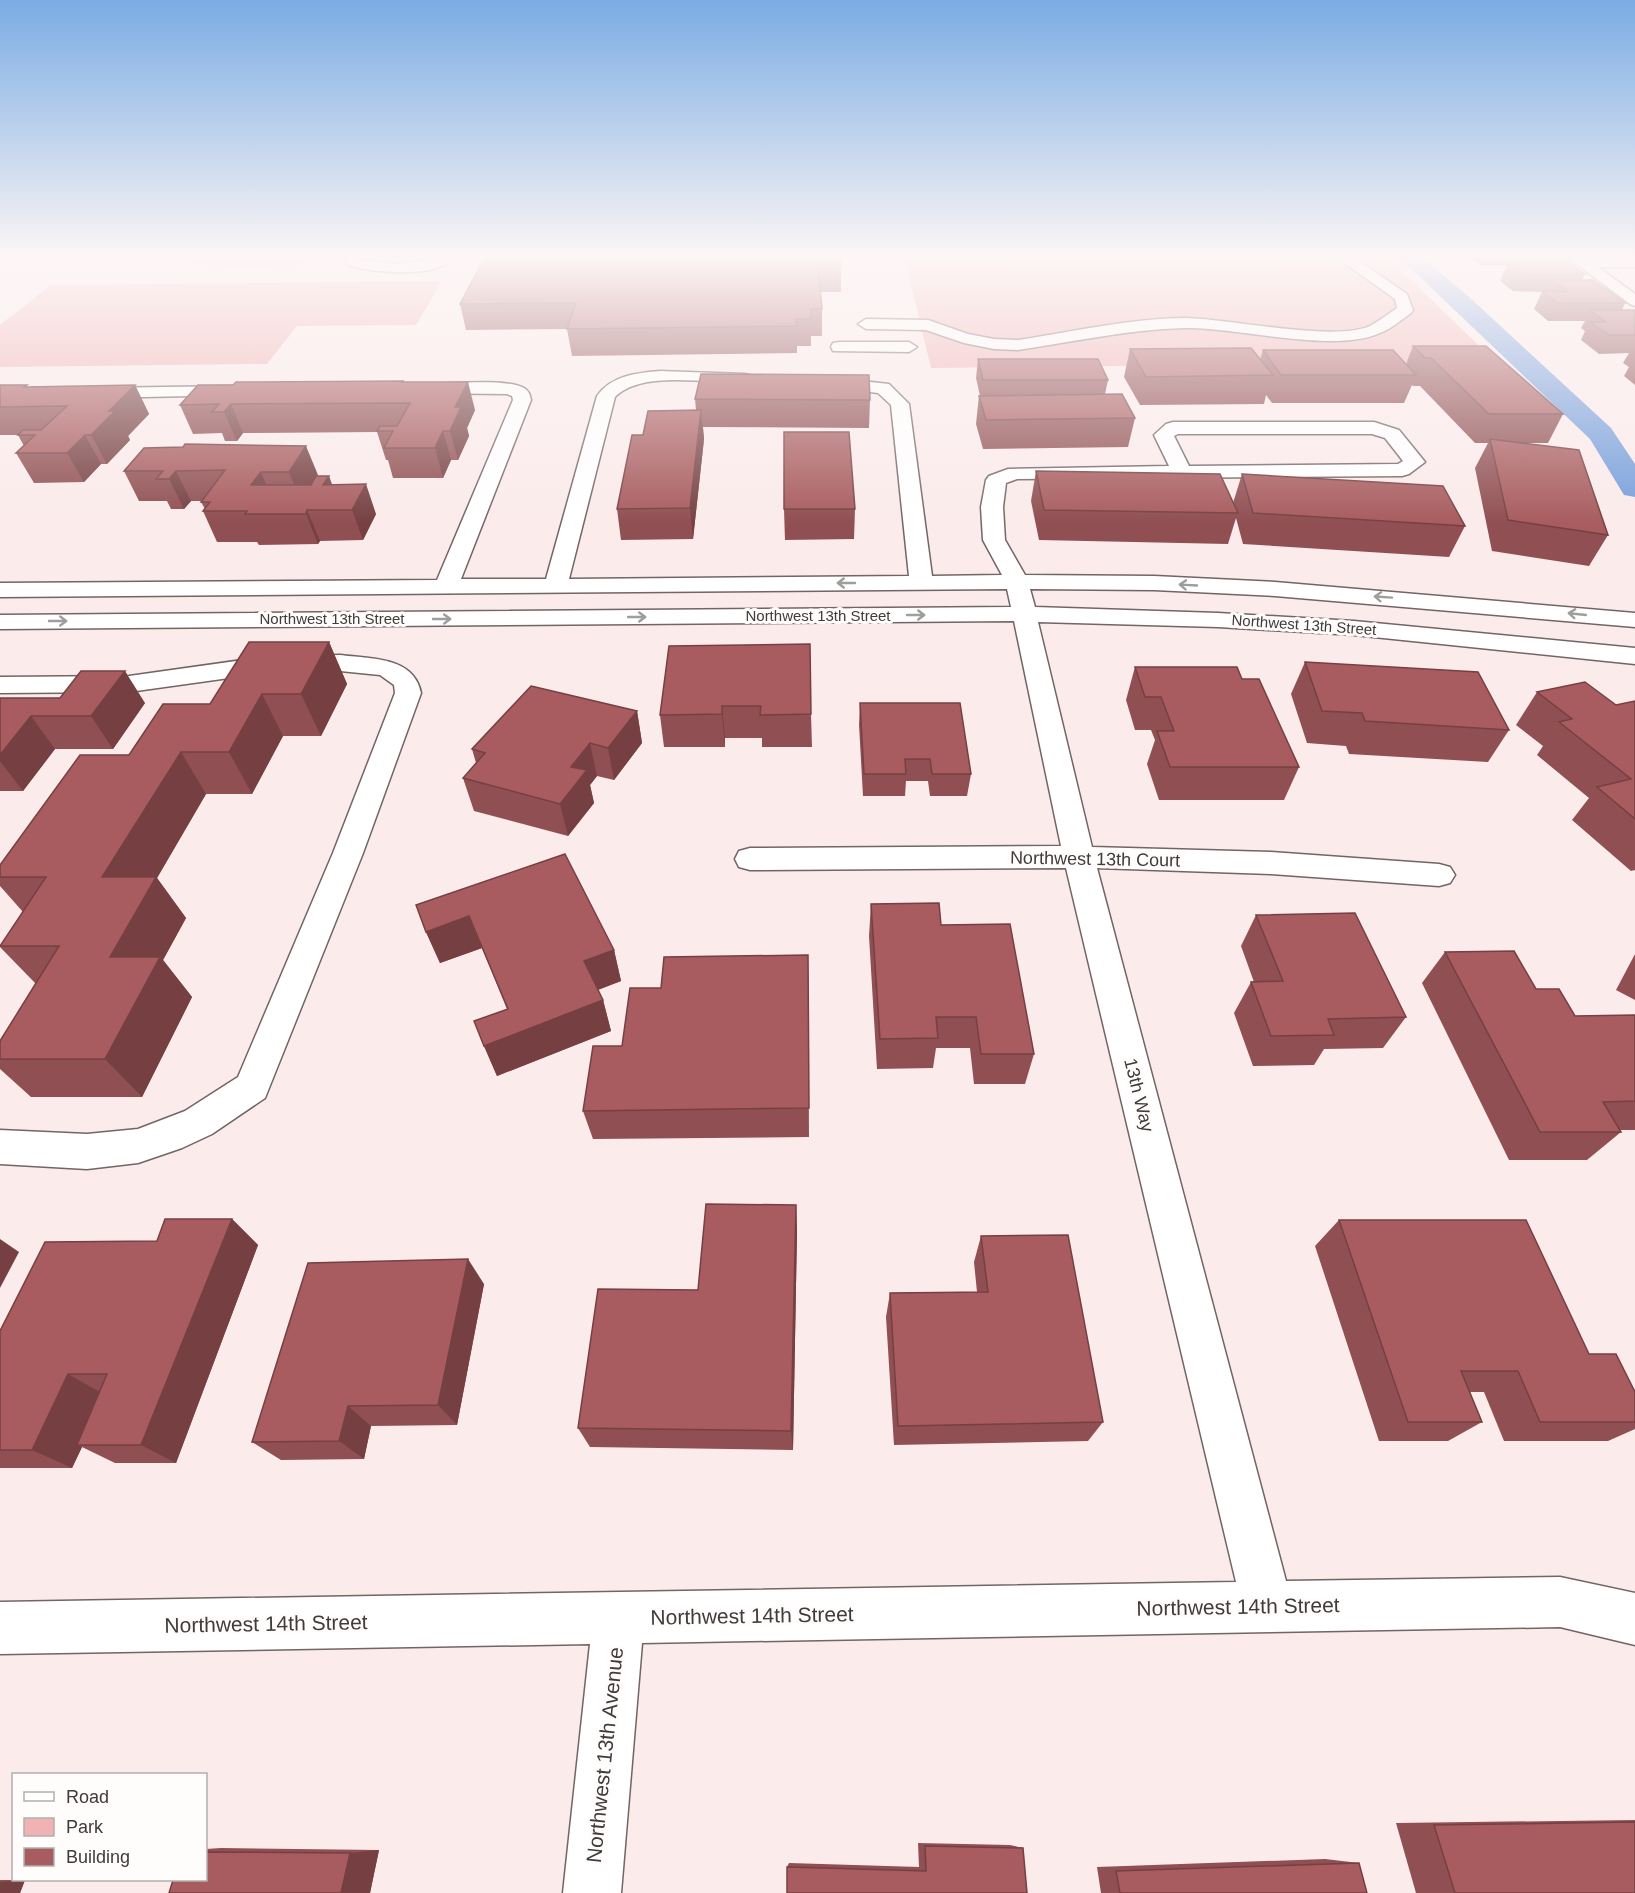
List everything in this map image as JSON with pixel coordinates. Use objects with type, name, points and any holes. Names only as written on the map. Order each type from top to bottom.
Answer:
[{"type":"street","points":[[556,585],[606,396],[617,386],[637,379],[672,376],[767,380]]},
{"type":"street","points":[[803,382],[862,384],[883,388],[900,404],[921,583]]},
{"type":"street","points":[[411,389],[509,389],[520,393],[522,400],[446,587]]},
{"type":"street","points":[[80,393],[250,391]]},
{"type":"street","points":[[1173,428],[1374,428],[1392,434],[1415,462],[1402,470],[1182,471],[1164,435],[1173,428]]},
{"type":"street","name":"13th Way","points":[[1182,471],[1015,473],[996,480],[992,507],[993,540],[1021,598],[1079,856],[1267,1606]]},
{"type":"street","name":"Northwest 13th Street","points":[[0,590],[921,583],[1021,598],[1218,620],[1354,628],[1635,656]]},
{"type":"street","name":"Northwest 13th Street","points":[[0,622],[1021,598],[1152,583],[1305,591],[1463,603],[1635,620]]},
{"type":"street","points":[[0,685],[129,684],[189,677],[264,664],[340,663],[387,668],[406,682],[408,693],[348,854],[252,1087],[230,1105],[171,1135],[137,1147],[100,1151],[0,1147]]},
{"type":"street","name":"Northwest 13th Court","points":[[750,859],[1079,856],[1271,863],[1439,875]]},
{"type":"street","name":"Northwest 14th Street","points":[[0,1628],[1560,1602],[1635,1619]]},
{"type":"street","name":"Northwest 13th Avenue","points":[[592,1893],[618,1618]]},
{"type":"green space","points":[[0,347],[280,347],[267,364],[0,367]]},
{"type":"green space","points":[[926,347],[1481,347],[1496,362],[931,368]]},
{"type":"building","points":[[1414,347],[1488,347],[1563,414],[1489,414],[1431,358],[1425,358]]},
{"type":"building","points":[[1251,348],[1273,375],[1146,377],[1130,349]]},
{"type":"building","points":[[1263,350],[1393,350],[1416,375],[1281,375]]},
{"type":"building","points":[[978,359],[1098,359],[1108,380],[983,380]]},
{"type":"building","points":[[701,374],[869,375],[870,400],[695,399]]},
{"type":"building","points":[[236,382],[468,382],[455,407],[461,407],[450,431],[443,431],[435,448],[384,448],[393,431],[377,431],[380,426],[397,426],[410,403],[231,404],[224,412],[212,412],[219,404],[180,405],[198,385],[233,385]]},
{"type":"building","points":[[0,385],[27,385],[24,387],[135,385],[109,411],[115,411],[91,435],[85,435],[67,453],[16,453],[35,435],[18,435],[23,430],[41,430],[67,406],[0,407]]},
{"type":"building","points":[[1122,394],[1135,418],[986,420],[979,396]]},
{"type":"building","points":[[701,410],[690,508],[617,509],[632,435],[643,435],[648,411]]},
{"type":"building","points":[[784,432],[849,432],[855,509],[784,509]]},
{"type":"building","points":[[1490,439],[1579,450],[1608,535],[1508,520]]},
{"type":"building","points":[[185,444],[306,446],[289,472],[261,472],[251,485],[311,485],[316,476],[329,476],[323,485],[366,484],[352,510],[307,510],[306,514],[245,514],[247,511],[203,511],[210,502],[201,502],[225,470],[176,471],[169,479],[156,479],[163,471],[124,471],[144,448],[183,447]]},
{"type":"building","points":[[1036,471],[1220,474],[1238,513],[1044,510]]},
{"type":"building","points":[[1242,474],[1443,486],[1465,526],[1253,513]]},
{"type":"building","points":[[249,642],[329,642],[301,694],[262,694],[229,752],[181,752],[102,877],[156,877],[110,957],[160,957],[105,1059],[0,1059],[0,1041],[59,946],[0,946],[46,877],[0,877],[0,865],[80,755],[129,755],[163,704],[210,704]]},
{"type":"building","points":[[810,644],[811,714],[760,715],[761,706],[722,706],[722,714],[660,715],[669,646]]},
{"type":"building","points":[[1305,662],[1478,672],[1509,730],[1365,721],[1362,713],[1322,711]]},
{"type":"building","points":[[1135,667],[1237,667],[1242,679],[1259,679],[1299,767],[1170,767],[1157,731],[1174,731],[1161,697],[1145,697]]},
{"type":"building","points":[[81,671],[125,671],[91,716],[31,716],[0,755],[0,698],[60,698]]},
{"type":"building","points":[[1585,682],[1616,705],[1635,701],[1635,819],[1597,787],[1631,779],[1559,722],[1572,719],[1537,692]]},
{"type":"building","points":[[531,686],[637,711],[608,748],[590,743],[571,767],[587,770],[560,804],[463,778],[485,753],[472,749]]},
{"type":"building","points":[[860,703],[960,703],[971,774],[932,774],[930,759],[905,759],[906,774],[864,774]]},
{"type":"building","points":[[565,854],[614,950],[584,961],[603,1000],[484,1046],[474,1021],[508,1009],[469,916],[426,932],[416,905]]},
{"type":"building","points":[[939,903],[941,925],[1010,924],[1034,1054],[981,1054],[976,1017],[936,1017],[938,1038],[880,1039],[871,904]]},
{"type":"building","points":[[1355,913],[1406,1017],[1328,1019],[1334,1035],[1271,1036],[1251,982],[1283,981],[1256,915]]},
{"type":"building","points":[[1514,951],[1536,989],[1559,989],[1575,1016],[1635,1015],[1635,1101],[1603,1102],[1621,1132],[1540,1132],[1445,952]]},
{"type":"building","points":[[808,955],[809,1108],[583,1111],[593,1046],[622,1046],[630,988],[661,988],[664,957]]},
{"type":"building","points":[[706,1204],[796,1205],[791,1431],[578,1428],[598,1289],[698,1290]]},
{"type":"building","points":[[165,1219],[232,1219],[141,1445],[77,1445],[107,1374],[68,1374],[32,1450],[0,1450],[0,1331],[45,1242],[157,1241]]},
{"type":"building","points":[[1339,1220],[1526,1220],[1589,1354],[1616,1354],[1635,1392],[1635,1422],[1540,1422],[1518,1371],[1461,1371],[1482,1422],[1408,1422]]},
{"type":"building","points":[[1068,1235],[1103,1422],[898,1426],[890,1293],[988,1292],[981,1236]]},
{"type":"building","points":[[468,1259],[438,1405],[348,1406],[339,1441],[252,1442],[308,1263]]},
{"type":"building","points":[[1635,1822],[1635,1893],[1455,1893],[1434,1825]]},
{"type":"building","points":[[925,1846],[1023,1848],[1027,1893],[787,1893],[787,1867],[926,1871]]},
{"type":"building","points":[[207,1852],[350,1853],[341,1893],[169,1893],[173,1881],[207,1881]]},
{"type":"building","points":[[1359,1863],[1367,1893],[1120,1893],[1116,1871]]},
{"type":"waterway","points":[[1509,347],[1601,434],[1635,488]]}]
